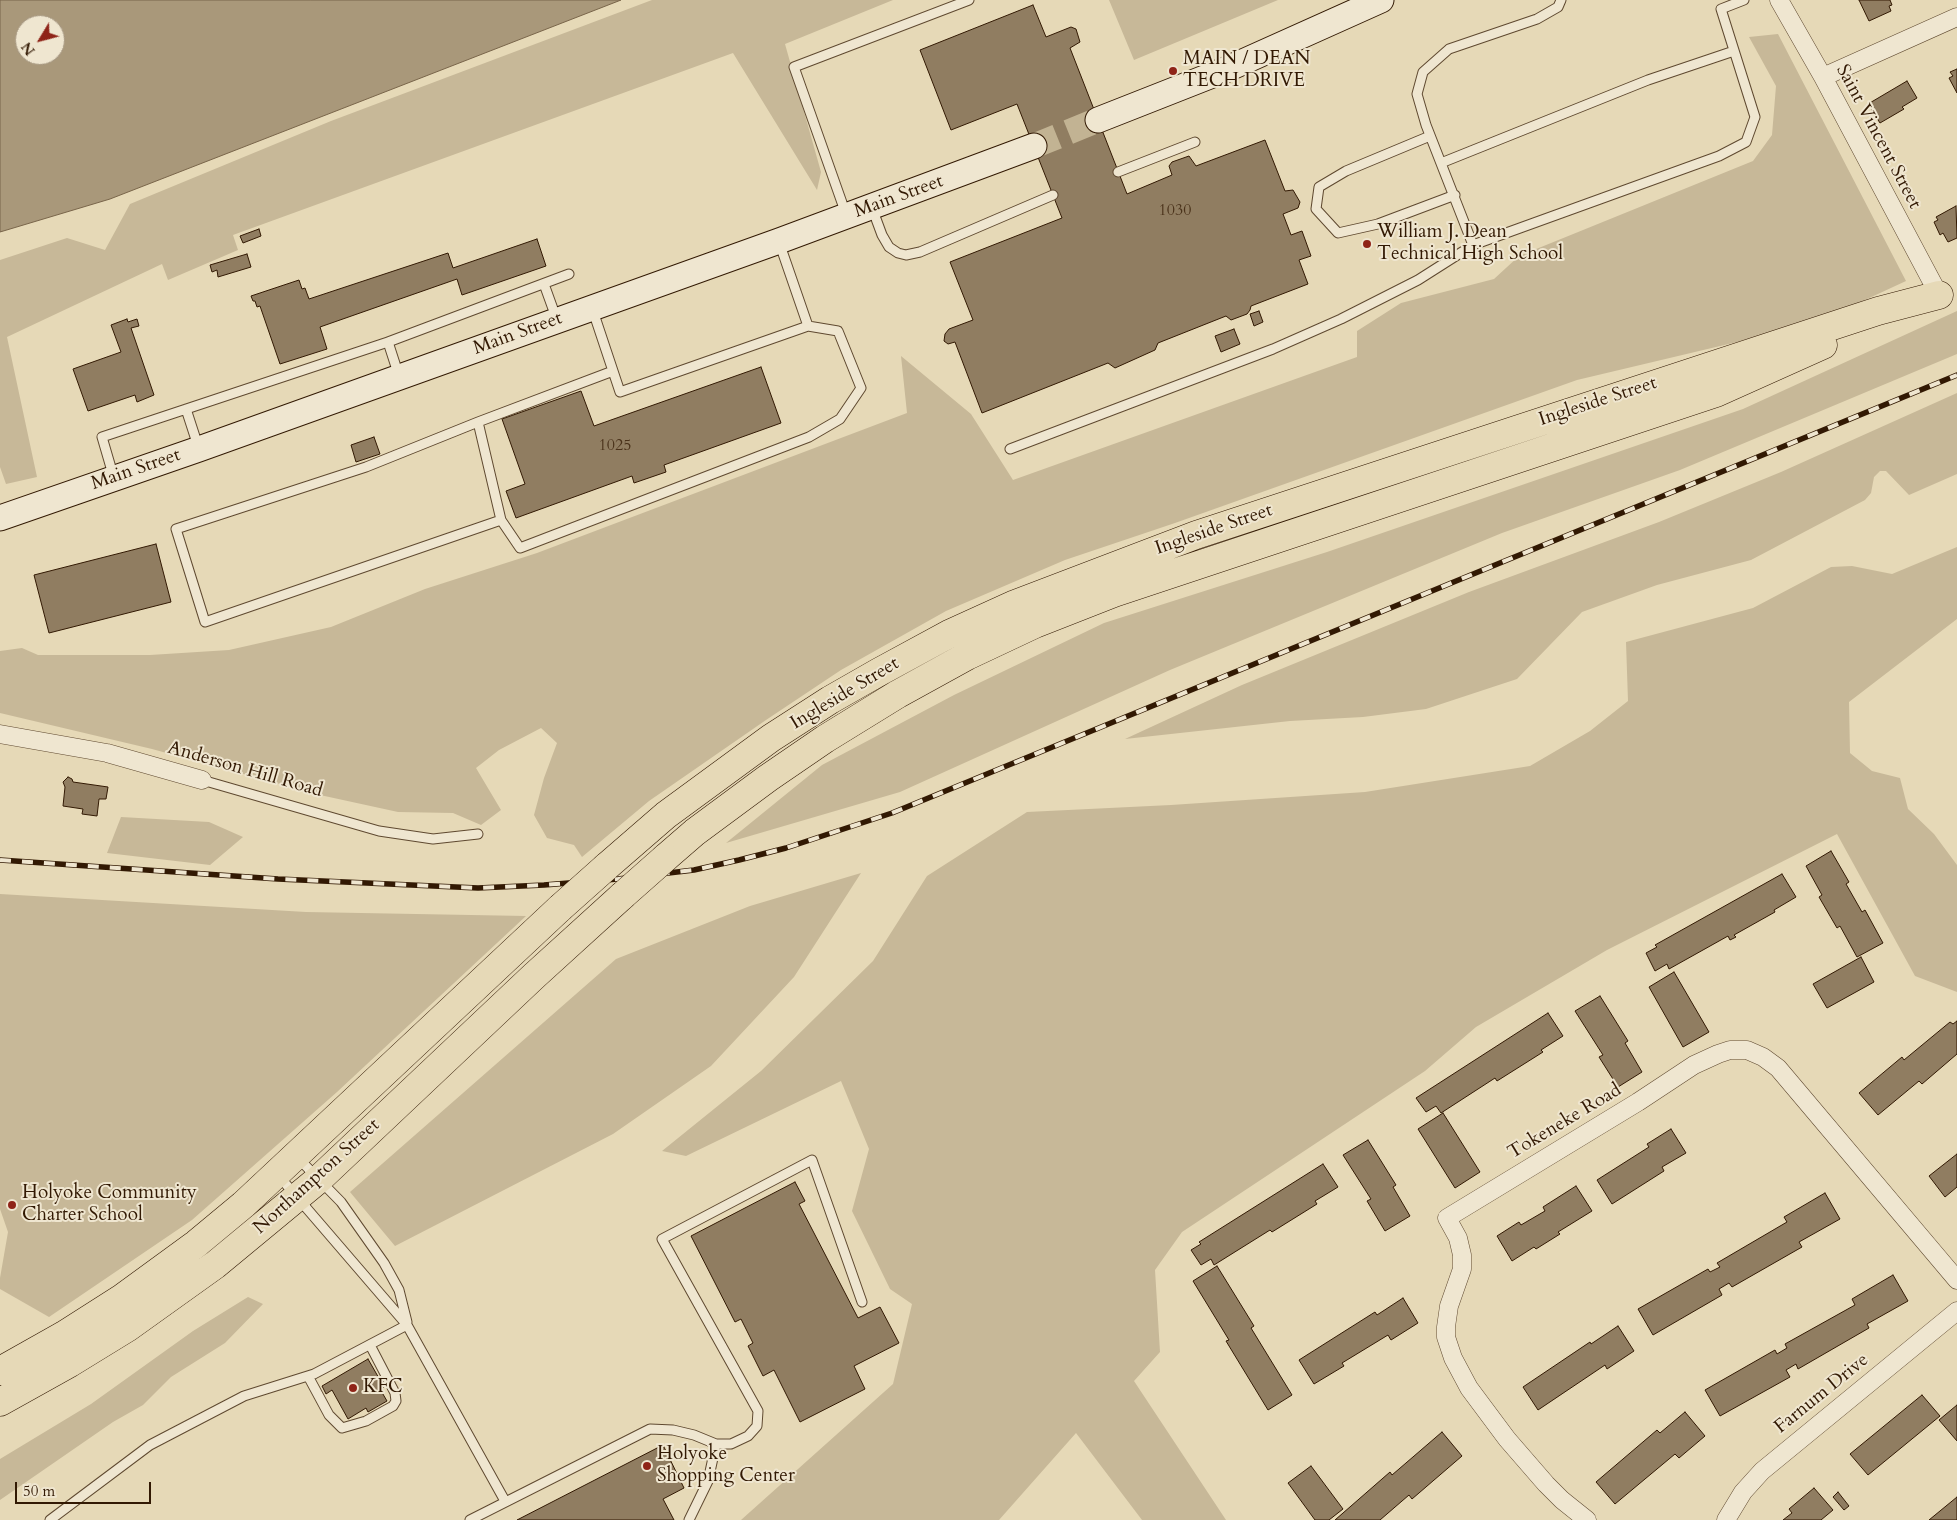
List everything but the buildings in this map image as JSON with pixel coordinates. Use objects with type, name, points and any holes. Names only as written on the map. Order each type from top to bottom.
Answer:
[{"type":"main road","points":[[1098,120],[1224,70],[1381,0]]},
{"type":"main road","name":"Main Street","points":[[0,518],[199,449],[779,241],[1034,146]]},
{"type":"main road","name":"Ingleside Street","points":[[613,904],[710,821],[825,739],[898,694],[950,665],[1035,624],[1114,593],[1716,393],[1948,290]]},
{"type":"main road","name":"Ingleside Street","points":[[560,908],[666,815],[778,733],[879,672],[949,634],[1015,604],[1196,535],[1869,314],[1948,290]]},
{"type":"main road","name":"Northampton Street","points":[[0,1402],[70,1363],[134,1323],[215,1265],[319,1179],[613,904]]},
{"type":"main road","name":"Northampton Street","points":[[0,1371],[72,1330],[147,1280],[230,1216],[287,1165],[560,908]]},
{"type":"street","name":"Saint Vincent Street","points":[[1779,0],[1822,77],[1948,290]]},
{"type":"street","points":[[1822,77],[1957,18]]},
{"type":"street","name":"Anderson Hill Road","points":[[0,734],[107,753],[202,780]]},
{"type":"street","name":"Tokeneke Road","points":[[1587,1520],[1562,1500],[1519,1453],[1481,1406],[1452,1358],[1446,1337],[1446,1327],[1449,1306],[1462,1269],[1462,1255],[1458,1238],[1447,1218],[1638,1102],[1694,1065],[1730,1050],[1747,1050],[1763,1056],[1778,1068],[1957,1280]]},
{"type":"street","name":"Farnum Drive","points":[[1726,1520],[1743,1492],[1762,1471],[1957,1311]]},
{"type":"lane","points":[[847,216],[794,66],[970,0]]},
{"type":"lane","points":[[1473,245],[1455,195],[1430,136],[1417,94],[1424,72],[1449,49],[1537,19],[1558,7],[1561,0]]},
{"type":"lane","points":[[1010,449],[1273,349],[1341,319],[1418,280],[1473,245],[1719,156],[1746,142],[1755,117],[1720,9],[1744,0]]},
{"type":"lane","points":[[1442,163],[1648,80],[1734,51]]},
{"type":"lane","points":[[1430,136],[1346,171],[1318,187],[1316,209],[1338,233],[1378,224],[1455,195]]},
{"type":"lane","points":[[1118,172],[1195,142]]},
{"type":"lane","points":[[872,207],[882,235],[889,247],[898,253],[906,254],[920,252],[1053,196]]},
{"type":"lane","points":[[779,241],[808,326]]},
{"type":"lane","points":[[114,478],[102,437],[388,342],[569,274]]},
{"type":"lane","points":[[544,284],[557,320]]},
{"type":"lane","points":[[478,422],[501,520],[520,548],[809,437],[840,419],[861,388],[838,331],[808,326],[620,392],[592,308]]},
{"type":"lane","points":[[388,342],[399,376]]},
{"type":"lane","points":[[501,520],[205,622],[176,529],[366,466],[613,372]]},
{"type":"lane","points":[[186,409],[199,449]]},
{"type":"lane","name":"Anderson Hill Road","points":[[202,780],[379,831],[433,839],[478,834]]},
{"type":"lane","points":[[470,1520],[650,1429],[673,1430],[694,1435],[716,1444],[731,1444],[748,1436],[757,1426],[758,1411],[662,1239],[812,1160],[862,1302]]},
{"type":"lane","points":[[287,1165],[319,1179],[341,1202],[392,1276],[399,1290],[407,1325]]},
{"type":"lane","points":[[287,1165],[297,1198],[407,1325],[505,1501]]},
{"type":"lane","points":[[50,1520],[150,1445],[244,1396],[308,1376],[407,1325]]},
{"type":"lane","points":[[308,1376],[329,1415],[342,1428],[366,1420],[393,1406],[396,1401],[395,1393],[370,1345]]},
{"type":"lane","points":[[689,1520],[708,1481],[716,1444]]},
{"type":"shaded area","points":[[0,0],[621,0],[110,199],[0,232]]},
{"type":"shaded area","points":[[652,0],[893,0],[785,44],[821,172],[817,190],[733,53],[233,235],[238,250],[168,280],[162,264],[7,337],[37,477],[6,484],[0,467],[0,260],[67,238],[105,250],[130,204],[331,121]]},
{"type":"shaded area","points":[[1109,0],[1278,0],[1134,60]]},
{"type":"shaded area","points":[[1778,34],[1906,281],[1839,312],[1737,342],[1577,380],[1175,523],[1065,560],[946,611],[841,670],[766,720],[649,801],[582,857],[574,845],[547,838],[534,815],[544,778],[557,743],[541,728],[499,750],[476,768],[501,810],[481,825],[453,813],[398,812],[320,795],[152,749],[0,713],[0,651],[22,648],[38,655],[150,655],[229,650],[331,627],[425,589],[537,553],[907,413],[901,356],[971,414],[1013,480],[1357,357],[1357,331],[1401,303],[1494,279],[1519,256],[1753,161],[1772,135],[1776,86],[1749,37]]},
{"type":"shaded area","points":[[1957,311],[1957,354],[1680,470],[1502,533],[1170,670],[900,792],[726,843],[822,765],[954,695],[1104,623],[1327,552],[1743,409]]},
{"type":"shaded area","points":[[1957,393],[1957,474],[1909,495],[1886,471],[1880,471],[1874,477],[1871,493],[1865,500],[1751,560],[1657,585],[1582,612],[1517,679],[1426,709],[1363,717],[1290,721],[1125,739],[1242,685],[1469,592],[1659,522],[1781,472]]},
{"type":"shaded area","points":[[1957,547],[1957,619],[1849,702],[1850,753],[1872,771],[1900,778],[1908,809],[1934,834],[1957,865],[1957,992],[1915,976],[1837,834],[1607,950],[1476,1027],[1425,1071],[1182,1232],[1155,1270],[1160,1352],[1134,1381],[1226,1520],[1142,1520],[1076,1433],[999,1520],[741,1520],[893,1384],[912,1304],[890,1289],[852,1211],[869,1149],[841,1081],[686,1156],[662,1151],[761,1071],[873,961],[927,876],[1027,812],[1171,805],[1365,792],[1530,766],[1590,731],[1628,701],[1626,642],[1753,608],[1831,567],[1852,566],[1892,574]]},
{"type":"shaded area","points":[[121,817],[209,822],[243,837],[210,865],[107,853]]},
{"type":"shaded area","points":[[861,873],[794,977],[711,1066],[613,1134],[395,1246],[350,1192],[616,959],[750,906]]},
{"type":"shaded area","points":[[0,894],[306,912],[526,916],[337,1092],[192,1220],[49,1317],[0,1289],[0,1278],[8,1232],[0,1209]]},
{"type":"shaded area","points":[[248,1297],[263,1304],[225,1343],[171,1377],[143,1405],[113,1422],[0,1500],[0,1459],[91,1404],[193,1331]]},
{"type":"tunnel","points":[[1034,146],[1098,120]]},
{"type":"railway","points":[[0,860],[278,879],[478,888],[618,879],[694,870],[739,860],[786,848],[892,813],[1957,375]]},
{"type":"place","name":"MAIN / DEAN TECH DRIVE","points":[[1173,71]]},
{"type":"place","name":"William J. Dean Technical High School","points":[[1367,244]]},
{"type":"place","name":"Holyoke Community Charter School","points":[[12,1205]]},
{"type":"place","name":"KFC","points":[[353,1388]]},
{"type":"place","name":"Holyoke Shopping Center","points":[[647,1466]]}]
